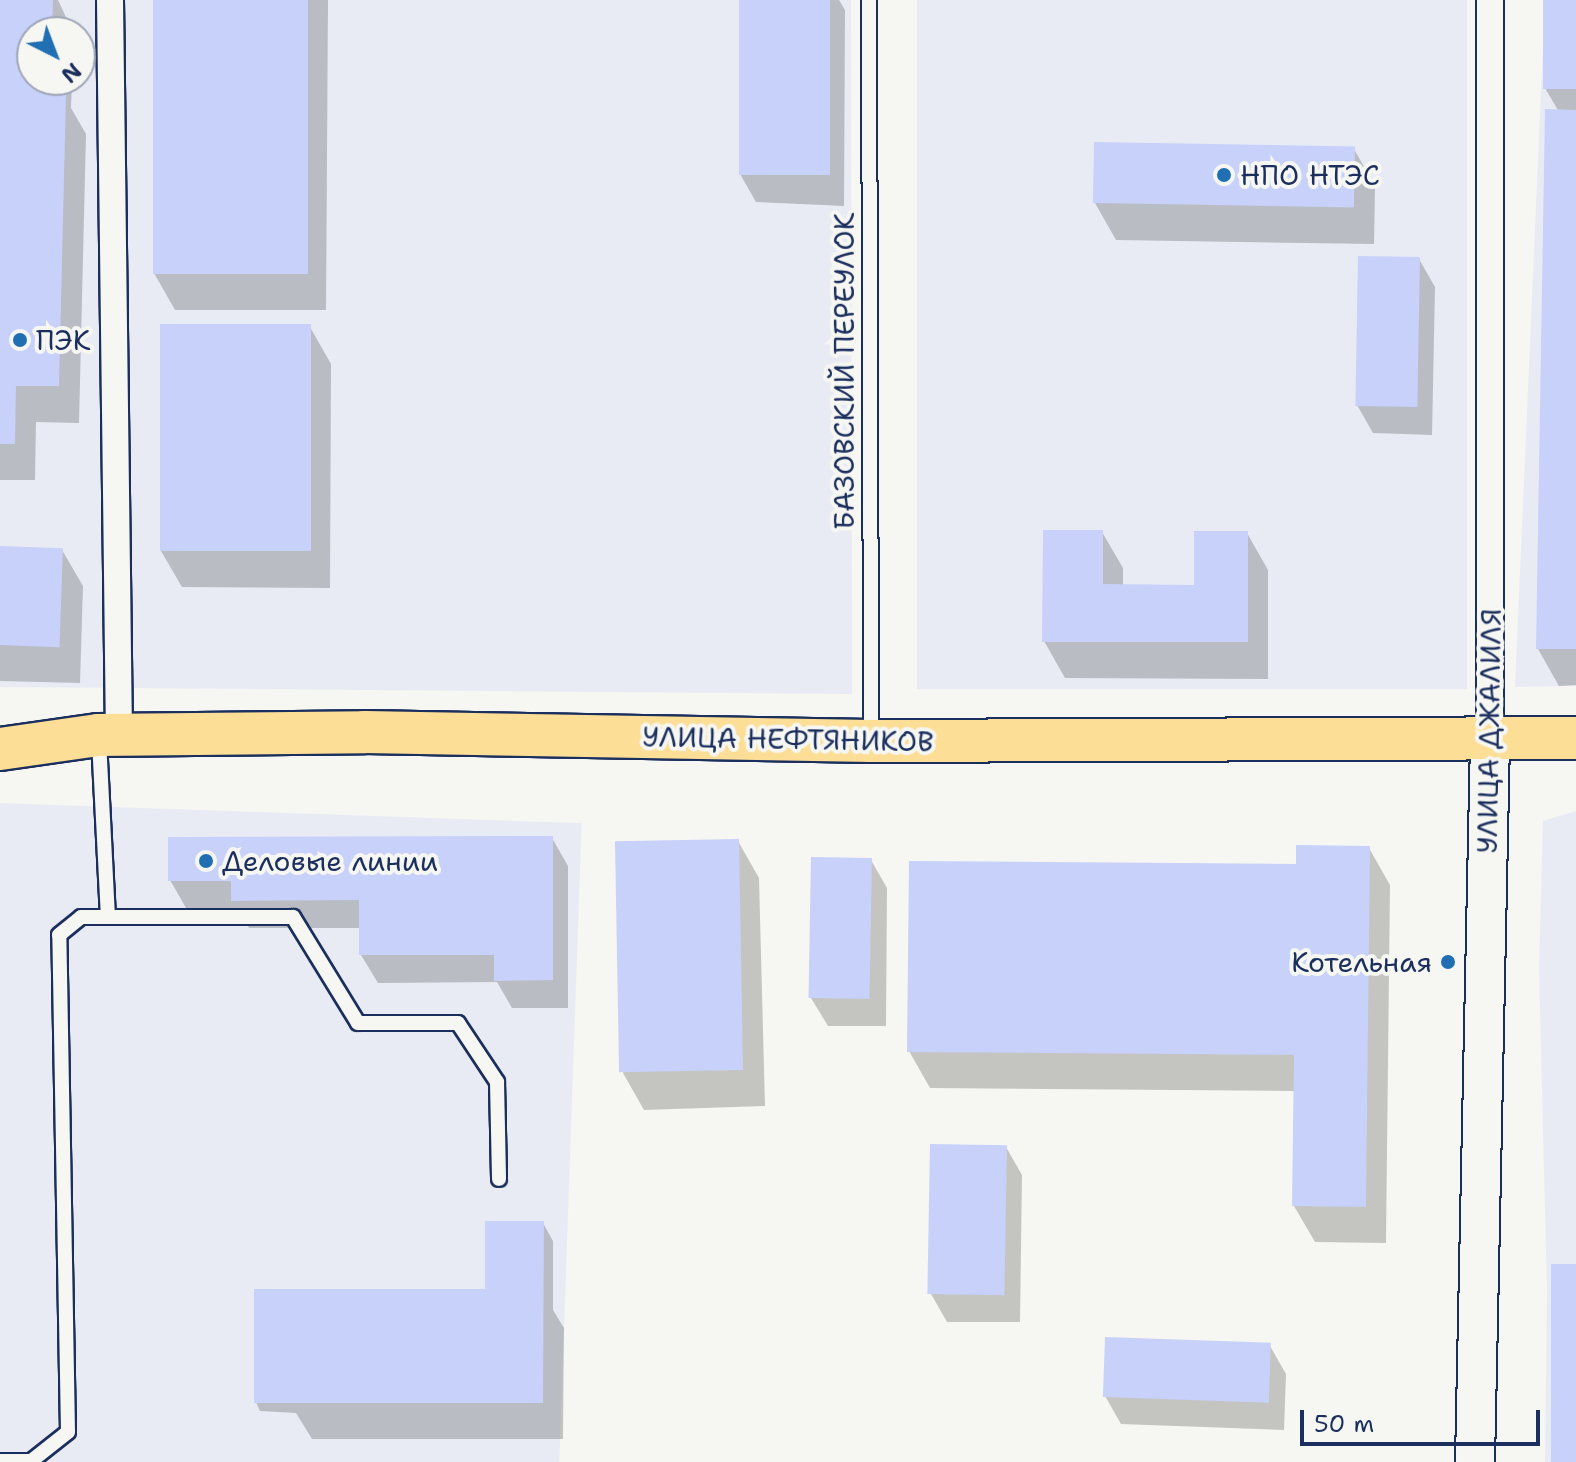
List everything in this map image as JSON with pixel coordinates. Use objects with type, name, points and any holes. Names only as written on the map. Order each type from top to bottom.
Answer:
[{"type":"main road","name":"УЛИЦА НЕФТЯНИКОВ","points":[[0,749],[108,735],[365,732],[871,741],[1576,738]]},
{"type":"main road","name":"УЛИЦА ДЖАЛИЛЯ","points":[[1475,1462],[1490,737]]},
{"type":"street","points":[[108,735],[110,0]]},
{"type":"street","name":"УЛИЦА ДЖАЛИЛЯ","points":[[1490,0],[1490,737]]},
{"type":"lane","name":"БАЗОВСКИЙ ПЕРЕУЛОК","points":[[869,0],[871,741]]},
{"type":"lane","points":[[108,735],[108,917]]},
{"type":"lane","points":[[0,1461],[30,1462],[68,1432],[59,935],[81,917],[293,917],[358,1023],[458,1023],[497,1082],[499,1179]]},
{"type":"shaded area","points":[[0,0],[851,0],[852,694],[0,687]]},
{"type":"shaded area","points":[[917,0],[1467,0],[1467,689],[917,689]]},
{"type":"shaded area","points":[[1545,0],[1576,0],[1576,686],[1515,687]]},
{"type":"shaded area","points":[[0,803],[582,823],[559,1462],[0,1462]]},
{"type":"shaded area","points":[[1576,811],[1576,1462],[1545,1462],[1547,1292],[1539,968],[1543,821]]},
{"type":"building","points":[[0,0],[53,0],[52,16],[16,16],[16,96],[66,96],[59,386],[16,386],[15,444],[0,444]]},
{"type":"building","points":[[153,0],[308,0],[308,274],[153,274]]},
{"type":"building","points":[[739,0],[830,0],[830,175],[739,175]]},
{"type":"building","points":[[1543,0],[1576,0],[1576,89],[1543,89]]},
{"type":"building","points":[[1545,109],[1576,110],[1576,649],[1536,649]]},
{"type":"building","name":"НПО НТЭС","points":[[1094,142],[1355,147],[1354,208],[1093,203]]},
{"type":"building","points":[[1358,256],[1420,257],[1417,407],[1355,406]]},
{"type":"building","points":[[160,324],[311,324],[311,551],[160,551]]},
{"type":"building","points":[[1043,530],[1103,530],[1103,584],[1194,585],[1194,531],[1248,531],[1248,642],[1042,642]]},
{"type":"building","points":[[0,546],[63,548],[60,647],[0,645]]},
{"type":"building","points":[[553,836],[553,980],[494,981],[494,955],[359,955],[359,900],[231,901],[231,881],[168,881],[168,837]]},
{"type":"building","points":[[739,839],[743,1070],[619,1072],[615,841]]},
{"type":"building","points":[[1296,845],[1370,846],[1366,1207],[1292,1206],[1294,1055],[907,1052],[909,861],[1296,864]]},
{"type":"building","points":[[811,857],[872,858],[870,999],[809,998]]},
{"type":"building","points":[[930,1144],[1007,1145],[1004,1295],[927,1294]]},
{"type":"building","points":[[485,1221],[544,1221],[543,1403],[254,1403],[254,1289],[485,1289]]},
{"type":"building","points":[[1551,1264],[1576,1264],[1576,1462],[1551,1462]]},
{"type":"building","points":[[1105,1337],[1271,1343],[1269,1403],[1103,1397]]},
{"type":"place","name":"НПО НТЭС","points":[[1224,175]]},
{"type":"place","name":"ПЭК","points":[[20,340]]},
{"type":"place","name":"Деловые линии","points":[[206,861]]},
{"type":"place","name":"Котельная","points":[[1448,962]]}]
